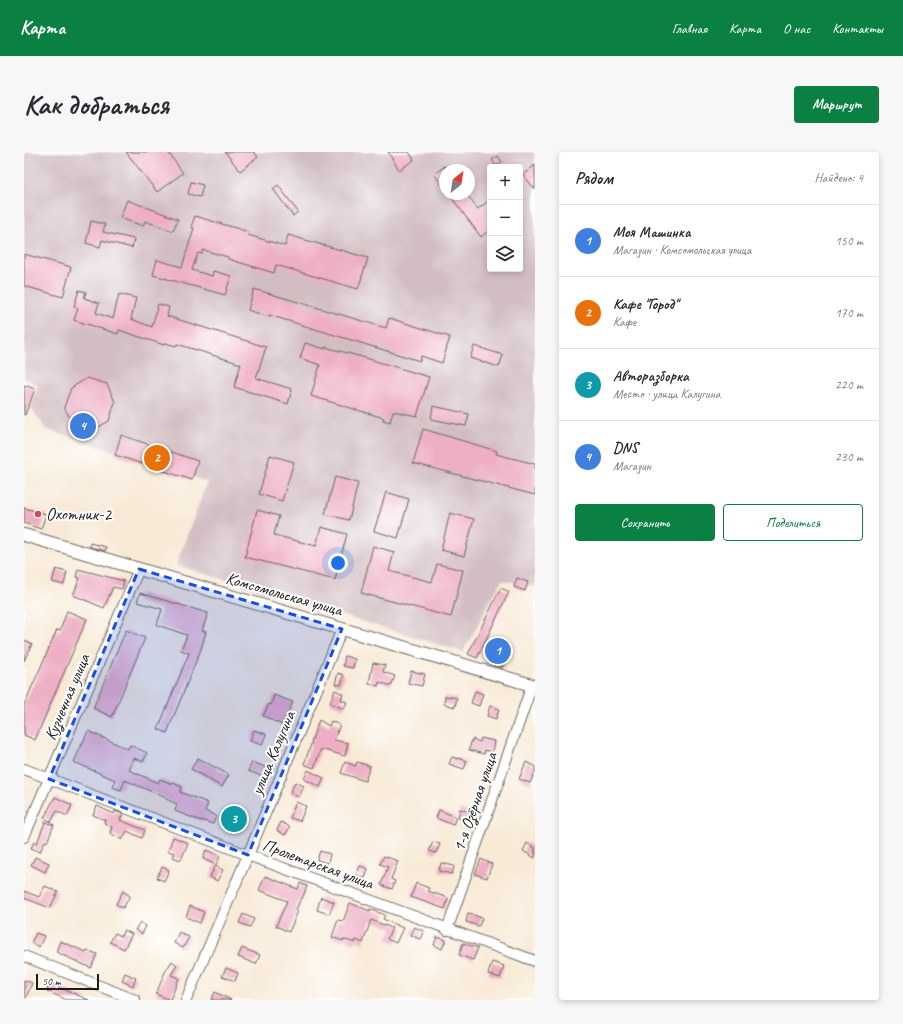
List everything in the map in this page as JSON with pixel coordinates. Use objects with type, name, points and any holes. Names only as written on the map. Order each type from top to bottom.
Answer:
[{"type":"main road","name":"Комсомольская улица","points":[[24,535],[533,686]]},
{"type":"street","name":"Кузнечная улица","points":[[24,837],[139,569]]},
{"type":"street","name":"улица Калугина","points":[[186,1000],[342,629]]},
{"type":"street","name":"1-я Озёрная улица","points":[[447,930],[533,686]]},
{"type":"street","name":"Пролетарская улица","points":[[24,769],[49,780],[447,930],[535,961]]},
{"type":"street","points":[[24,956],[135,1000]]},
{"type":"highlighted area","points":[[139,569],[342,629],[248,855],[49,779]]},
{"type":"shaded area","points":[[24,152],[535,152],[535,587],[502,580],[463,652],[176,565],[207,482],[46,429],[30,406],[38,385],[24,378]]},
{"type":"building","points":[[126,152],[168,152],[183,173],[157,192]]},
{"type":"building","points":[[225,152],[254,152],[258,157],[240,171]]},
{"type":"building","points":[[388,152],[409,152],[414,160],[399,170]]},
{"type":"building","points":[[498,156],[502,162],[495,164],[492,160]]},
{"type":"building","points":[[535,165],[535,189],[523,175]]},
{"type":"building","points":[[439,170],[439,181],[434,174]]},
{"type":"building","points":[[191,182],[203,185],[200,197],[188,194]]},
{"type":"building","points":[[278,185],[298,212],[293,216],[273,189]]},
{"type":"building","points":[[127,200],[178,219],[173,231],[145,221],[143,226],[120,218]]},
{"type":"building","points":[[453,200],[471,200],[478,209],[487,202],[487,232],[481,237]]},
{"type":"building","points":[[195,216],[249,232],[248,235],[285,246],[288,235],[368,258],[358,289],[276,265],[274,273],[203,250],[202,254],[198,253],[192,270],[212,276],[213,271],[231,276],[225,295],[153,275],[157,260],[182,267],[194,228],[191,227]]},
{"type":"building","points":[[91,221],[105,224],[103,232],[134,239],[132,248],[102,240],[100,247],[86,243]]},
{"type":"building","points":[[24,254],[71,267],[63,297],[24,286]]},
{"type":"building","points":[[254,289],[386,328],[389,318],[450,337],[442,363],[421,356],[420,361],[248,310]]},
{"type":"building","points":[[79,290],[86,292],[84,298],[99,303],[96,313],[113,319],[119,294],[136,298],[131,319],[152,327],[158,304],[169,307],[167,316],[266,347],[256,378],[292,389],[288,404],[234,387],[241,364],[177,344],[176,346],[165,343],[164,345],[119,330],[118,334],[74,320],[78,308],[74,306]]},
{"type":"building","points":[[305,343],[362,357],[429,377],[417,416],[393,411],[390,422],[383,420],[384,418],[311,396],[320,365],[300,358]]},
{"type":"building","points":[[474,346],[503,355],[499,367],[470,358]]},
{"type":"building","points":[[87,378],[107,384],[115,402],[109,421],[92,431],[73,424],[64,407],[71,388]]},
{"type":"building","points":[[24,385],[35,389],[25,415],[24,415]]},
{"type":"building","points":[[433,406],[469,414],[466,426],[431,419]]},
{"type":"building","points":[[423,429],[497,451],[496,454],[535,464],[535,495],[413,463]]},
{"type":"building","points":[[121,435],[198,461],[192,480],[115,455]]},
{"type":"building","points":[[270,455],[294,462],[282,501],[259,494]]},
{"type":"building","points":[[335,477],[358,483],[349,520],[325,514]]},
{"type":"building","points":[[386,492],[409,499],[398,538],[374,531]]},
{"type":"building","points":[[24,508],[46,514],[41,529],[24,523]]},
{"type":"building","points":[[257,510],[279,516],[274,535],[316,546],[321,527],[347,534],[335,580],[245,557]]},
{"type":"building","points":[[450,513],[474,519],[464,556],[441,550]]},
{"type":"building","points":[[90,543],[106,547],[105,551],[90,547]]},
{"type":"building","points":[[373,546],[394,552],[389,571],[432,582],[437,564],[463,570],[451,617],[361,593]]},
{"type":"building","points":[[56,569],[67,572],[64,585],[52,582]]},
{"type":"building","points":[[78,569],[124,581],[122,589],[113,587],[104,608],[73,595],[80,578],[76,577]]},
{"type":"building","points":[[517,578],[528,582],[525,591],[514,587]]},
{"type":"building","points":[[501,588],[509,592],[477,658],[468,654]]},
{"type":"building","points":[[140,593],[208,613],[202,631],[206,632],[201,649],[167,733],[158,729],[189,653],[181,650],[187,635],[157,625],[162,609],[137,602]]},
{"type":"building","points":[[67,611],[87,619],[35,740],[24,735],[24,705],[57,630],[60,631]]},
{"type":"building","points":[[126,630],[145,638],[112,717],[93,708]]},
{"type":"building","points":[[24,640],[32,644],[24,661]]},
{"type":"building","points":[[495,643],[500,645],[506,657],[502,668],[488,663]]},
{"type":"building","points":[[345,656],[355,659],[353,668],[343,666]]},
{"type":"building","points":[[373,663],[385,665],[383,672],[395,676],[391,686],[379,682],[378,686],[369,683]]},
{"type":"building","points":[[411,671],[425,674],[422,686],[408,683]]},
{"type":"building","points":[[338,673],[344,675],[341,685],[335,684]]},
{"type":"building","points":[[335,690],[343,694],[341,700],[347,702],[344,709],[330,703]]},
{"type":"building","points":[[475,691],[483,694],[479,706],[471,703]]},
{"type":"building","points":[[274,695],[293,702],[282,725],[263,716],[269,704],[271,705]]},
{"type":"building","points":[[445,696],[457,698],[455,707],[444,704]]},
{"type":"building","points":[[490,706],[499,709],[496,719],[487,716]]},
{"type":"building","points":[[319,720],[329,726],[331,721],[340,725],[334,740],[348,743],[345,756],[321,749],[314,768],[304,764]]},
{"type":"building","points":[[254,730],[266,734],[262,745],[250,741]]},
{"type":"building","points":[[88,731],[128,749],[130,745],[147,753],[143,762],[134,758],[129,770],[158,783],[160,779],[172,784],[173,783],[182,787],[180,792],[208,803],[205,811],[216,816],[213,824],[175,811],[177,804],[125,780],[121,790],[112,787],[115,780],[74,762]]},
{"type":"building","points":[[481,738],[494,741],[492,752],[485,750],[484,754],[469,750],[472,739],[480,742]]},
{"type":"building","points":[[452,757],[467,761],[464,769],[449,764]]},
{"type":"building","points":[[198,758],[229,775],[222,787],[191,769]]},
{"type":"building","points":[[252,762],[265,767],[262,776],[248,771]]},
{"type":"building","points":[[345,762],[356,766],[357,762],[370,766],[365,781],[341,773]]},
{"type":"building","points":[[526,762],[535,766],[535,772],[530,783],[519,779]]},
{"type":"building","points":[[308,770],[324,778],[320,787],[304,779]]},
{"type":"building","points":[[295,782],[304,786],[299,797],[290,793]]},
{"type":"building","points":[[55,797],[72,805],[67,816],[57,811],[51,822],[44,818]]},
{"type":"building","points":[[296,802],[306,806],[300,821],[290,818]]},
{"type":"building","points":[[97,806],[114,814],[115,811],[123,814],[120,820],[145,830],[142,838],[127,831],[122,840],[110,833],[112,827],[104,823],[105,820],[93,815]]},
{"type":"building","points":[[460,809],[471,812],[469,821],[458,818]]},
{"type":"building","points":[[439,810],[456,817],[453,825],[436,818]]},
{"type":"building","points":[[232,813],[240,816],[236,825],[228,822]]},
{"type":"building","points":[[45,822],[54,825],[47,842],[45,841],[40,852],[31,848],[34,842],[37,843]]},
{"type":"building","points":[[281,822],[290,827],[285,835],[277,830]]},
{"type":"building","points":[[173,837],[188,843],[181,860],[172,857],[174,853],[168,851]]},
{"type":"building","points":[[433,842],[440,844],[436,853],[429,851]]},
{"type":"building","points":[[527,843],[535,848],[535,858],[523,851]]},
{"type":"building","points":[[206,850],[220,856],[216,865],[203,859]]},
{"type":"building","points":[[320,851],[330,854],[328,863],[317,860]]},
{"type":"building","points":[[384,856],[398,861],[391,879],[395,881],[392,889],[381,885],[388,867],[380,864]]},
{"type":"building","points":[[35,857],[49,863],[45,872],[31,865]]},
{"type":"building","points":[[481,859],[492,864],[487,878],[475,874]]},
{"type":"building","points":[[441,863],[454,866],[452,874],[439,871]]},
{"type":"building","points":[[215,866],[223,870],[217,881],[210,877]]},
{"type":"building","points":[[360,866],[368,869],[365,878],[356,875]]},
{"type":"building","points":[[162,867],[169,870],[164,881],[157,878]]},
{"type":"building","points":[[265,876],[298,889],[300,883],[307,886],[296,910],[298,911],[289,932],[276,926],[287,901],[259,890]]},
{"type":"building","points":[[416,883],[429,888],[428,891],[448,898],[445,909],[411,897]]},
{"type":"building","points":[[45,886],[58,892],[50,908],[24,898],[24,891],[39,897]]},
{"type":"building","points":[[123,891],[130,896],[123,908],[116,904]]},
{"type":"building","points":[[321,897],[334,902],[329,914],[317,910]]},
{"type":"building","points":[[350,903],[385,915],[383,919],[403,928],[396,943],[387,939],[392,928],[371,920],[363,943],[356,940],[355,943],[343,939],[343,941],[332,937],[338,920],[343,921]]},
{"type":"building","points":[[190,906],[204,912],[200,923],[186,917]]},
{"type":"building","points":[[468,913],[482,918],[479,926],[466,922]]},
{"type":"building","points":[[243,914],[254,919],[250,927],[239,923]]},
{"type":"building","points":[[140,922],[146,926],[142,934],[135,930]]},
{"type":"building","points":[[414,927],[424,931],[420,939],[410,935]]},
{"type":"building","points":[[124,930],[132,934],[124,949],[110,942],[115,933],[121,936]]},
{"type":"building","points":[[179,932],[189,937],[183,948],[174,943]]},
{"type":"building","points":[[36,933],[44,936],[39,947],[31,943]]},
{"type":"building","points":[[437,937],[446,940],[442,949],[434,945]]},
{"type":"building","points":[[60,941],[86,952],[87,950],[97,954],[91,968],[56,952]]},
{"type":"building","points":[[463,943],[478,948],[473,960],[459,955]]},
{"type":"building","points":[[242,948],[260,955],[256,964],[238,957]]},
{"type":"building","points":[[172,961],[177,965],[171,975],[179,978],[170,1000],[156,994],[165,972]]},
{"type":"building","points":[[492,962],[504,966],[500,978],[488,974]]},
{"type":"building","points":[[226,968],[238,973],[235,981],[222,976]]},
{"type":"building","points":[[125,973],[136,978],[133,986],[122,981]]},
{"type":"building","points":[[24,980],[32,983],[25,1000],[24,1000]]},
{"type":"building","points":[[50,983],[89,1000],[67,1000],[47,991]]},
{"type":"building","points":[[215,992],[231,1000],[211,1000]]},
{"type":"place","name":"DNS","points":[[83,426]]},
{"type":"place","name":"Кафе \"Город\"","points":[[157,458]]},
{"type":"place","name":"Охотник-2","points":[[38,514]]},
{"type":"place","name":"Моя Машинка","points":[[498,651]]},
{"type":"place","name":"Авторазборка","points":[[234,819]]}]
